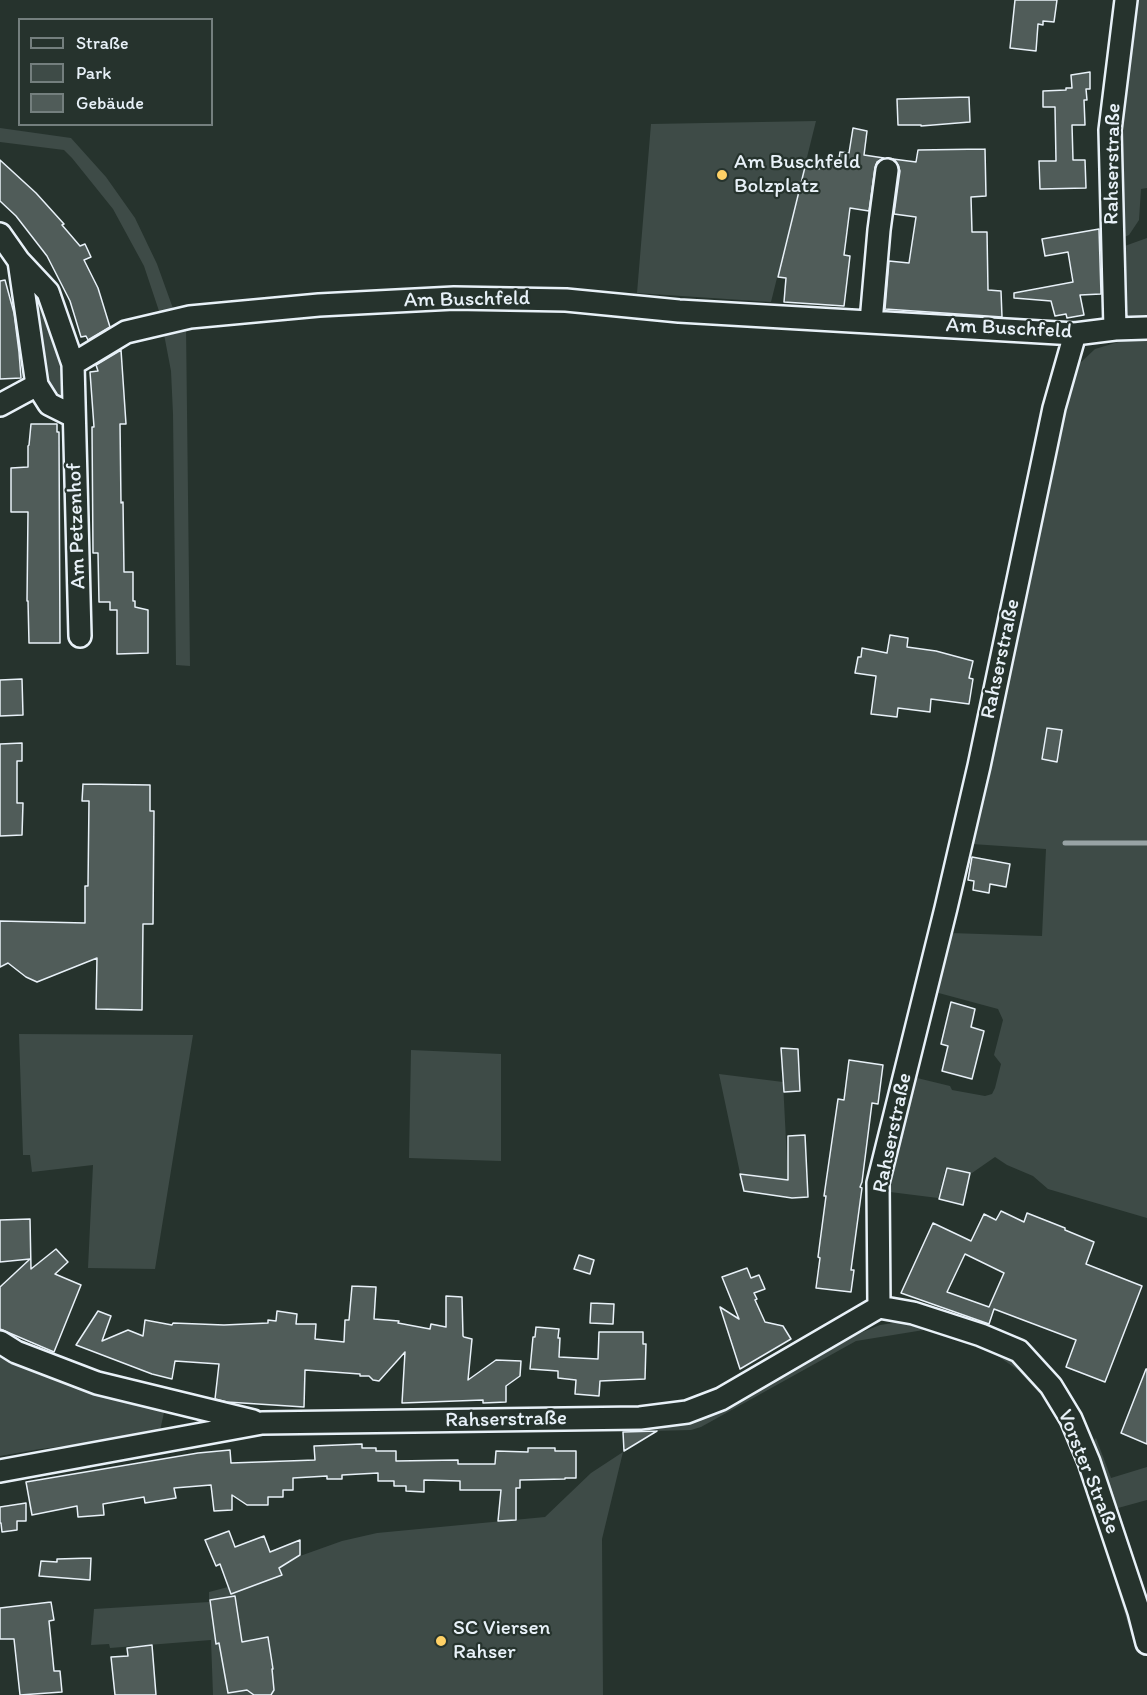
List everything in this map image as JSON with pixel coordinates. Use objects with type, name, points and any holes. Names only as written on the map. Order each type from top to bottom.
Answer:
[{"type":"street","name":"Rahserstraße","points":[[1115,328],[1110,130],[1126,0]]},
{"type":"street","points":[[871,322],[887,170]]},
{"type":"street","name":"Am Petzenhof","points":[[0,234],[19,261],[48,292],[73,364],[80,636]]},
{"type":"street","name":"Am Petzenhof","points":[[19,261],[37,385]]},
{"type":"street","name":"Am Buschfeld","points":[[73,364],[126,332],[190,316],[319,304],[454,298],[567,300],[679,311],[1075,334],[1115,328],[1147,328]]},
{"type":"street","name":"Rahserstraße","points":[[0,1471],[262,1423],[629,1419],[687,1412],[721,1399],[879,1307],[878,1183],[946,908],[981,755],[1054,408],[1075,334]]},
{"type":"street","points":[[0,405],[37,385],[49,404],[73,416]]},
{"type":"street","name":"Vorster Straße","points":[[879,1307],[914,1312],[1019,1351],[1051,1386],[1071,1419],[1089,1462],[1147,1643]]},
{"type":"street","name":"Rahserstraße","points":[[0,1342],[16,1352],[98,1383],[262,1423]]},
{"type":"green space","points":[[1136,0],[1147,0],[1147,188],[1141,189],[1139,220],[1129,235],[1122,238],[1120,125]]},
{"type":"green space","points":[[816,121],[771,302],[637,293],[651,124]]},
{"type":"green space","points":[[0,128],[71,138],[106,177],[135,218],[157,264],[175,314],[161,317],[144,266],[113,209],[72,158],[64,150],[0,142]]},
{"type":"green space","points":[[1147,238],[1147,318],[1125,319],[1122,247]]},
{"type":"green space","points":[[44,295],[65,361],[66,393],[60,400],[45,394],[33,298]]},
{"type":"green space","points":[[186,326],[190,666],[176,665],[173,414],[171,371],[163,329]]},
{"type":"green space","points":[[1125,340],[1147,340],[1147,1218],[1048,1189],[1033,1176],[995,1157],[972,1173],[946,1167],[938,1198],[890,1192],[894,1155],[913,1077],[950,1086],[952,1090],[985,1096],[992,1094],[995,1088],[1001,1064],[994,1055],[1003,1020],[998,1009],[935,992],[950,933],[1042,936],[1046,849],[972,844],[1067,394],[1078,365],[1095,349]]},
{"type":"green space","points":[[19,1034],[193,1035],[155,1269],[88,1268],[93,1165],[32,1172],[30,1155],[23,1155]]},
{"type":"green space","points":[[411,1050],[501,1054],[501,1161],[409,1158]]},
{"type":"green space","points":[[719,1074],[783,1082],[788,1180],[740,1173]]},
{"type":"green space","points":[[893,1323],[930,1328],[1006,1355],[1022,1368],[1045,1394],[1062,1422],[1079,1459],[1133,1627],[1137,1654],[1095,1514],[1072,1451],[1058,1422],[1040,1394],[1018,1370],[992,1352],[930,1329],[856,1341],[701,1427],[691,1430],[651,1431],[684,1423],[751,1395],[860,1333],[880,1325]]},
{"type":"green space","points":[[0,1350],[49,1376],[165,1408],[159,1435],[0,1456]]},
{"type":"green space","points":[[1096,1438],[1111,1478],[1147,1467],[1147,1500],[1118,1508],[1092,1443]]},
{"type":"green space","points":[[623,1452],[602,1539],[603,1695],[213,1695],[211,1640],[110,1648],[109,1644],[91,1645],[94,1609],[209,1602],[209,1592],[228,1587],[285,1565],[300,1556],[342,1541],[377,1533],[545,1517],[591,1473]]},
{"type":"building","points":[[1015,0],[1057,0],[1054,22],[1043,21],[1043,25],[1038,24],[1036,51],[1010,48]]},
{"type":"building","points":[[1090,72],[1090,89],[1086,89],[1087,100],[1084,100],[1085,125],[1072,125],[1073,160],[1085,160],[1086,188],[1040,189],[1039,161],[1056,161],[1055,107],[1043,107],[1043,91],[1072,88],[1071,75]]},
{"type":"building","points":[[969,97],[970,122],[921,126],[898,125],[897,99]]},
{"type":"building","points":[[853,128],[867,131],[864,155],[884,158],[877,162],[875,168],[869,211],[850,208],[844,255],[850,256],[844,306],[784,302],[786,278],[778,277],[805,167],[819,169],[820,162],[838,165],[840,152],[849,153]]},
{"type":"building","points":[[985,149],[986,196],[971,197],[972,232],[987,232],[988,290],[1001,291],[1002,317],[885,309],[889,261],[909,263],[916,217],[894,214],[900,171],[893,159],[916,162],[918,150]]},
{"type":"building","points":[[0,160],[36,193],[80,246],[85,244],[91,257],[84,260],[98,288],[110,327],[88,340],[86,336],[81,337],[70,301],[47,256],[16,216],[0,201]]},
{"type":"building","points":[[1099,229],[1101,294],[1080,295],[1084,315],[1067,318],[1066,314],[1055,316],[1051,301],[1014,298],[1014,293],[1073,282],[1068,252],[1045,256],[1042,239]]},
{"type":"building","points":[[5,280],[14,313],[21,378],[0,379],[0,281]]},
{"type":"building","points":[[121,350],[126,424],[120,424],[124,572],[133,572],[135,607],[148,610],[148,653],[117,654],[117,610],[110,610],[110,602],[99,602],[98,553],[93,553],[92,427],[94,427],[90,372],[98,371],[96,365]]},
{"type":"building","points":[[31,424],[57,424],[57,432],[59,432],[60,643],[29,643],[28,512],[11,512],[11,468],[28,467]]},
{"type":"building","points":[[890,635],[908,638],[907,647],[936,651],[973,661],[969,678],[973,679],[969,704],[931,699],[930,712],[898,708],[897,717],[871,714],[876,676],[855,673],[858,657],[861,657],[862,648],[887,653]]},
{"type":"building","points":[[22,679],[23,715],[0,716],[0,680]]},
{"type":"building","points":[[1047,728],[1062,730],[1057,762],[1042,759]]},
{"type":"building","points":[[22,743],[22,761],[17,761],[17,803],[23,803],[22,835],[0,836],[0,744]]},
{"type":"building","points":[[83,784],[150,785],[150,811],[154,811],[153,924],[143,924],[142,1010],[96,1009],[97,958],[37,982],[26,977],[8,963],[0,967],[0,921],[85,923],[89,801],[82,801]]},
{"type":"building","points":[[972,857],[1010,864],[1006,887],[990,884],[989,893],[973,890],[974,881],[968,880]]},
{"type":"building","points":[[951,1002],[975,1009],[971,1027],[984,1031],[972,1079],[942,1071],[948,1046],[941,1044]]},
{"type":"building","points":[[781,1048],[798,1049],[800,1091],[784,1092]]},
{"type":"building","points":[[849,1060],[883,1065],[878,1104],[872,1103],[860,1187],[862,1188],[851,1270],[854,1270],[851,1292],[816,1288],[826,1196],[824,1196],[838,1099],[844,1100]]},
{"type":"building","points":[[805,1135],[808,1197],[792,1198],[744,1191],[740,1174],[788,1180],[788,1136]]},
{"type":"building","points":[[947,1168],[970,1173],[963,1205],[939,1199]]},
{"type":"building","points":[[1001,1211],[1024,1222],[1027,1213],[1065,1228],[1065,1230],[1094,1242],[1086,1264],[1142,1286],[1105,1382],[1066,1367],[1076,1340],[994,1309],[989,1324],[901,1293],[933,1223],[971,1241],[984,1214],[996,1220]],"holes":[[[965,1254],[1004,1273],[989,1307],[947,1292]]]},
{"type":"building","points":[[30,1219],[31,1269],[56,1249],[68,1262],[55,1274],[81,1285],[54,1352],[0,1329],[0,1287],[30,1259],[0,1262],[0,1220]]},
{"type":"building","points":[[579,1255],[594,1260],[590,1274],[574,1269]]},
{"type":"building","points":[[747,1268],[751,1278],[759,1275],[765,1289],[754,1293],[765,1322],[783,1326],[791,1339],[740,1369],[720,1307],[739,1319],[722,1277]]},
{"type":"building","points":[[352,1286],[376,1287],[374,1319],[399,1321],[398,1323],[430,1329],[431,1324],[446,1327],[446,1296],[462,1297],[463,1336],[472,1339],[468,1380],[496,1360],[521,1361],[520,1376],[506,1386],[506,1402],[483,1403],[483,1400],[402,1403],[405,1352],[379,1381],[369,1376],[360,1376],[360,1374],[305,1370],[304,1407],[227,1402],[215,1399],[219,1364],[175,1361],[172,1379],[152,1374],[76,1345],[98,1311],[111,1316],[102,1341],[128,1330],[143,1336],[145,1320],[172,1325],[173,1323],[224,1325],[268,1323],[268,1320],[276,1321],[277,1311],[297,1314],[296,1324],[316,1324],[315,1339],[344,1342],[345,1320],[349,1320]]},
{"type":"building","points":[[591,1303],[614,1304],[613,1324],[590,1323]]},
{"type":"building","points":[[536,1327],[559,1329],[559,1357],[598,1359],[599,1332],[643,1332],[643,1344],[646,1344],[645,1379],[600,1381],[599,1396],[575,1394],[576,1380],[558,1378],[558,1371],[530,1369]]},
{"type":"building","points":[[1147,1369],[1147,1444],[1121,1433]]},
{"type":"building","points":[[657,1431],[624,1451],[623,1432]]},
{"type":"building","points":[[362,1444],[362,1448],[376,1448],[376,1451],[396,1451],[396,1461],[458,1460],[458,1464],[495,1464],[496,1451],[528,1452],[528,1448],[555,1448],[555,1451],[576,1451],[576,1478],[520,1480],[520,1488],[516,1488],[516,1520],[498,1521],[501,1490],[460,1490],[460,1481],[424,1480],[424,1492],[406,1491],[406,1486],[394,1486],[394,1481],[378,1481],[378,1473],[342,1475],[342,1479],[327,1479],[327,1476],[293,1478],[293,1490],[283,1490],[283,1497],[268,1497],[268,1505],[247,1505],[232,1495],[232,1510],[214,1511],[211,1485],[174,1488],[176,1498],[145,1503],[144,1497],[103,1504],[104,1515],[78,1517],[77,1506],[32,1515],[26,1482],[198,1453],[230,1450],[231,1463],[315,1460],[314,1446]]},
{"type":"building","points":[[26,1503],[26,1521],[17,1521],[17,1530],[2,1532],[0,1507]]},
{"type":"building","points":[[229,1531],[235,1547],[264,1536],[270,1552],[300,1540],[300,1555],[279,1568],[282,1575],[231,1594],[220,1564],[216,1566],[205,1540]]},
{"type":"building","points":[[91,1558],[90,1580],[39,1576],[41,1561],[57,1562],[57,1559]]},
{"type":"building","points":[[235,1596],[242,1642],[268,1637],[273,1669],[274,1690],[271,1695],[254,1695],[247,1690],[228,1693],[219,1643],[216,1644],[210,1600]]},
{"type":"building","points":[[51,1602],[54,1620],[49,1621],[54,1671],[60,1671],[62,1692],[20,1695],[14,1639],[0,1639],[0,1608]]},
{"type":"building","points":[[152,1645],[156,1695],[115,1695],[111,1657],[128,1656],[127,1648]]},
{"type":"waterway","points":[[1065,843],[1147,843]]},
{"type":"place","name":"Am Buschfeld Bolzplatz","points":[[722,175]]},
{"type":"place","name":"SC Viersen Rahser","points":[[441,1641]]}]
